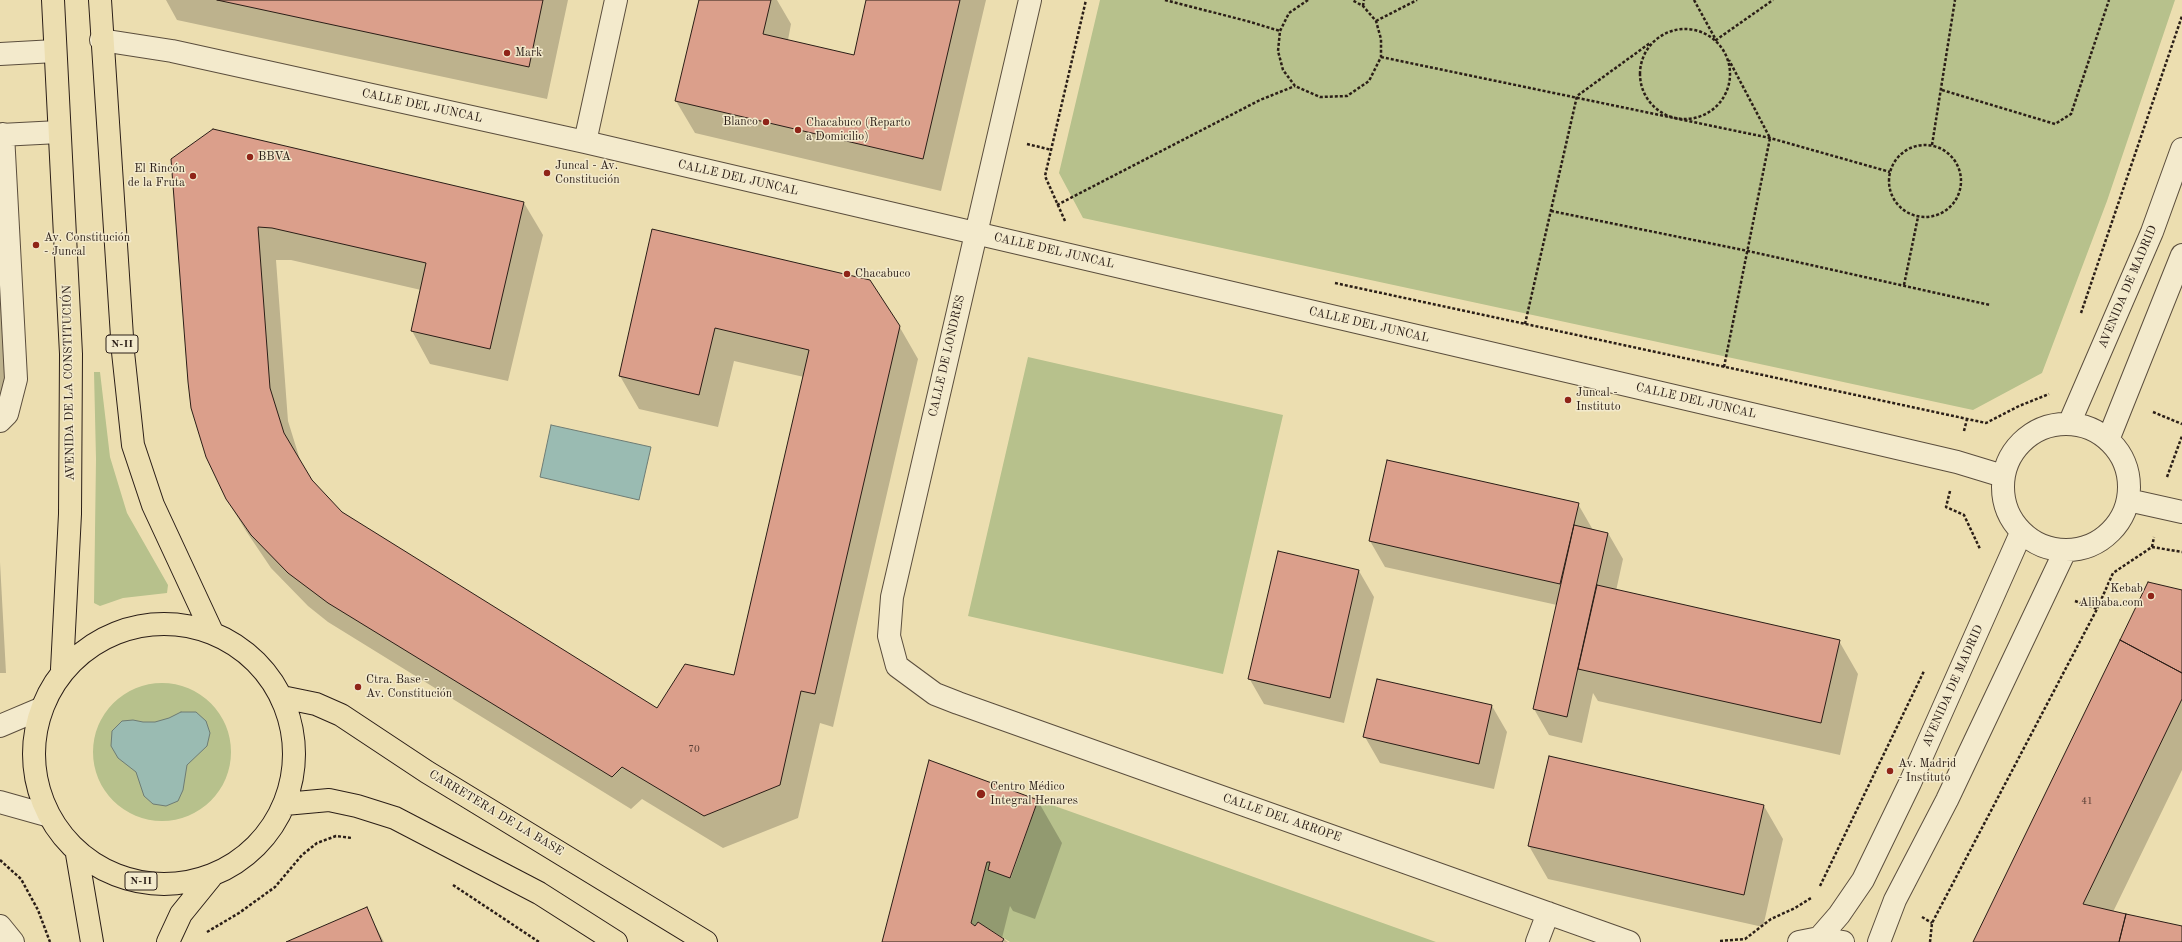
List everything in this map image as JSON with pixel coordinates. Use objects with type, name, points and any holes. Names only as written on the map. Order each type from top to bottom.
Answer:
[{"type":"main road","name":"AVENIDA DE LA CONSTITUCIÓN","points":[[53,0],[71,354],[70,514],[62,669]]},
{"type":"main road","name":"N-II","points":[[100,0],[101,40],[123,352],[133,445],[153,505],[212,632]]},
{"type":"main road","name":"N-II","points":[[168,942],[181,914],[211,877],[261,842],[285,804],[294,750],[282,697],[254,658],[212,632],[156,622],[99,639],[62,669],[40,709],[37,768],[46,815],[77,854],[112,876],[166,886],[211,877]]},
{"type":"main road","name":"CARRETERA DE LA BASE","points":[[282,697],[316,704],[341,715],[427,772],[706,942]]},
{"type":"main road","points":[[285,804],[329,800],[358,806],[395,818],[539,893],[616,942]]},
{"type":"main road","name":"N-II","points":[[77,854],[92,942]]},
{"type":"street","points":[[585,142],[616,0]]},
{"type":"street","name":"CALLE DE LONDRES","points":[[935,694],[897,666],[889,636],[892,605],[975,233],[1030,0]]},
{"type":"street","name":"CALLE DEL JUNCAL","points":[[101,40],[172,50],[585,142],[1956,462],[2003,476]]},
{"type":"street","points":[[0,54],[55,51]]},
{"type":"street","points":[[0,421],[7,414],[16,379],[1,134],[59,132]]},
{"type":"street","name":"AVENIDA DE MADRID","points":[[2069,424],[2152,232],[2182,149]]},
{"type":"street","points":[[2108,440],[2182,255]]},
{"type":"street","points":[[2069,424],[2088,428],[2108,440],[2123,459],[2129,480],[2128,500],[2113,529],[2092,544],[2065,551],[2040,545],[2021,533],[2011,520],[2005,504],[2003,476],[2015,449],[2038,430],[2069,424]]},
{"type":"street","points":[[2128,500],[2182,512]]},
{"type":"street","name":"AVENIDA DE MADRID","points":[[1809,940],[1838,915],[1863,880],[1910,783],[2021,533]]},
{"type":"street","points":[[1878,942],[1895,900],[1947,800],[2065,551]]},
{"type":"street","name":"CALLE DEL ARROPE","points":[[935,694],[1629,942]]},
{"type":"street","points":[[0,726],[40,709]]},
{"type":"street","points":[[0,802],[46,815]]},
{"type":"street","points":[[1537,942],[1548,913]]},
{"type":"street","points":[[0,926],[13,942]]},
{"type":"street","name":"AVENIDA DE MADRID","points":[[1809,940],[1843,942]]},
{"type":"path","points":[[1066,225],[1045,176],[1086,0]]},
{"type":"path","points":[[1165,0],[1247,20],[1280,31]]},
{"type":"path","points":[[1308,0],[1289,13],[1280,31],[1278,51],[1283,70],[1296,86],[1320,98],[1347,96],[1369,81],[1381,56],[1381,39],[1376,21],[1363,6],[1352,0]]},
{"type":"path","points":[[1363,6],[1364,0]]},
{"type":"path","points":[[1376,21],[1417,0]]},
{"type":"path","points":[[1694,0],[1729,60],[1770,138],[1724,367]]},
{"type":"path","points":[[1716,40],[1773,0]]},
{"type":"path","points":[[1932,145],[1942,90],[1955,0]]},
{"type":"path","points":[[1942,90],[2055,124],[2071,114],[2109,0]]},
{"type":"path","points":[[2080,317],[2182,16]]},
{"type":"path","points":[[1524,324],[1577,96],[1668,31],[1692,28],[1716,40]]},
{"type":"path","points":[[1650,43],[1640,64],[1641,88],[1653,106],[1674,118],[1696,118],[1719,105],[1730,84],[1729,60]]},
{"type":"path","points":[[1381,56],[1577,96],[1770,138],[1890,172]]},
{"type":"path","points":[[1057,205],[1260,100],[1296,86]]},
{"type":"path","points":[[1932,145],[1948,152],[1960,170],[1960,190],[1950,207],[1934,216],[1918,217],[1902,210],[1891,194],[1890,172],[1898,156],[1913,146],[1932,145]]},
{"type":"path","points":[[1551,212],[1748,250],[1990,305]]},
{"type":"path","points":[[1904,285],[1918,217]]},
{"type":"path","points":[[1332,283],[1986,423],[2019,406],[2048,394],[2052,388]]},
{"type":"path","points":[[1967,419],[1946,507],[1964,515],[1980,549],[1978,555]]},
{"type":"path","points":[[2174,480],[2166,478],[2182,436]]},
{"type":"path","points":[[1930,942],[1932,923],[2097,609],[2113,573],[2152,547],[2182,552]]},
{"type":"path","points":[[1818,888],[1926,667]]},
{"type":"path","points":[[204,934],[239,913],[275,887],[302,855],[317,843],[336,836],[357,839]]},
{"type":"path","points":[[0,860],[21,879],[38,910],[50,942]]},
{"type":"path","points":[[449,882],[539,942]]},
{"type":"path","points":[[1720,941],[1745,939],[1771,919],[1795,908],[1815,895]]},
{"type":"green space","points":[[1100,0],[2175,0],[2107,201],[2042,373],[1973,410],[1083,218],[1059,173]]},
{"type":"green space","points":[[1028,357],[1283,415],[1223,674],[968,616]]},
{"type":"green space","points":[[94,372],[100,372],[110,457],[127,513],[168,585],[167,593],[123,598],[100,606],[94,603],[96,459]]},
{"type":"green space","points":[[162,683],[188,688],[211,703],[226,726],[231,752],[226,778],[211,801],[188,816],[162,821],[136,816],[113,801],[98,778],[93,752],[98,726],[113,703],[136,688]]},
{"type":"green space","points":[[1038,800],[1436,942],[1010,942],[978,922],[975,926],[971,923],[987,862],[990,862],[988,870],[1011,878]]},
{"type":"water","points":[[551,425],[651,447],[639,500],[540,477]]},
{"type":"water","points":[[181,712],[196,712],[206,721],[210,733],[207,746],[187,765],[183,790],[178,801],[166,806],[153,804],[144,796],[136,772],[118,758],[111,746],[112,731],[122,721],[133,720],[155,722],[169,718]]},
{"type":"building","points":[[217,0],[543,0],[529,67]]},
{"type":"building","points":[[699,0],[771,0],[763,34],[854,55],[866,0],[960,0],[923,159],[675,101]]},
{"type":"building","points":[[213,129],[524,202],[490,349],[411,331],[426,263],[272,228],[258,227],[270,388],[284,433],[312,480],[342,512],[657,708],[685,664],[734,675],[809,350],[715,328],[699,395],[619,376],[652,229],[870,280],[900,326],[815,694],[801,691],[780,785],[704,816],[622,767],[612,777],[328,603],[288,573],[251,535],[226,499],[206,457],[191,408],[188,382],[171,159]]},
{"type":"building","points":[[1387,460],[1579,503],[1560,584],[1369,541]]},
{"type":"building","points":[[1574,525],[1608,533],[1567,717],[1533,709]]},
{"type":"building","points":[[1278,551],[1359,570],[1330,698],[1248,679]]},
{"type":"building","points":[[2148,582],[2182,590],[2182,673],[2120,640]]},
{"type":"building","points":[[1597,585],[1840,640],[1821,723],[1578,669]]},
{"type":"building","points":[[2120,640],[2182,673],[2182,699],[2083,904],[2126,914],[2119,942],[1973,942]]},
{"type":"building","points":[[1377,679],[1492,705],[1479,764],[1363,737]]},
{"type":"building","points":[[1549,756],[1764,805],[1744,895],[1528,846]]},
{"type":"building","points":[[929,760],[1038,800],[1010,878],[988,870],[990,862],[987,862],[971,923],[975,926],[978,922],[1004,939],[1002,942],[882,942]]},
{"type":"building","points":[[367,907],[382,942],[286,942]]},
{"type":"building","points":[[2126,914],[2182,926],[2182,942],[2119,942]]},
{"type":"place","name":"Mark","points":[[507,53]]},
{"type":"place","name":"Blanco","points":[[766,122]]},
{"type":"place","name":"Chacabuco (Reparto a Domicilio)","points":[[798,130]]},
{"type":"place","name":"BBVA","points":[[250,157]]},
{"type":"place","name":"Juncal - Av. Constitución","points":[[547,173]]},
{"type":"place","name":"El Rincón de la Fruta","points":[[193,176]]},
{"type":"place","name":"Av. Constitución - Juncal","points":[[36,245]]},
{"type":"place","name":"Chacabuco","points":[[847,274]]},
{"type":"place","name":"Juncal - Instituto","points":[[1568,400]]},
{"type":"place","name":"Kebab Alibaba.com","points":[[2151,596]]},
{"type":"place","name":"Ctra. Base - Av. Constitución","points":[[358,687]]},
{"type":"place","name":"Av. Madrid - Instituto","points":[[1890,771]]},
{"type":"place","name":"Centro Médico Integral Henares","points":[[981,794]]}]
